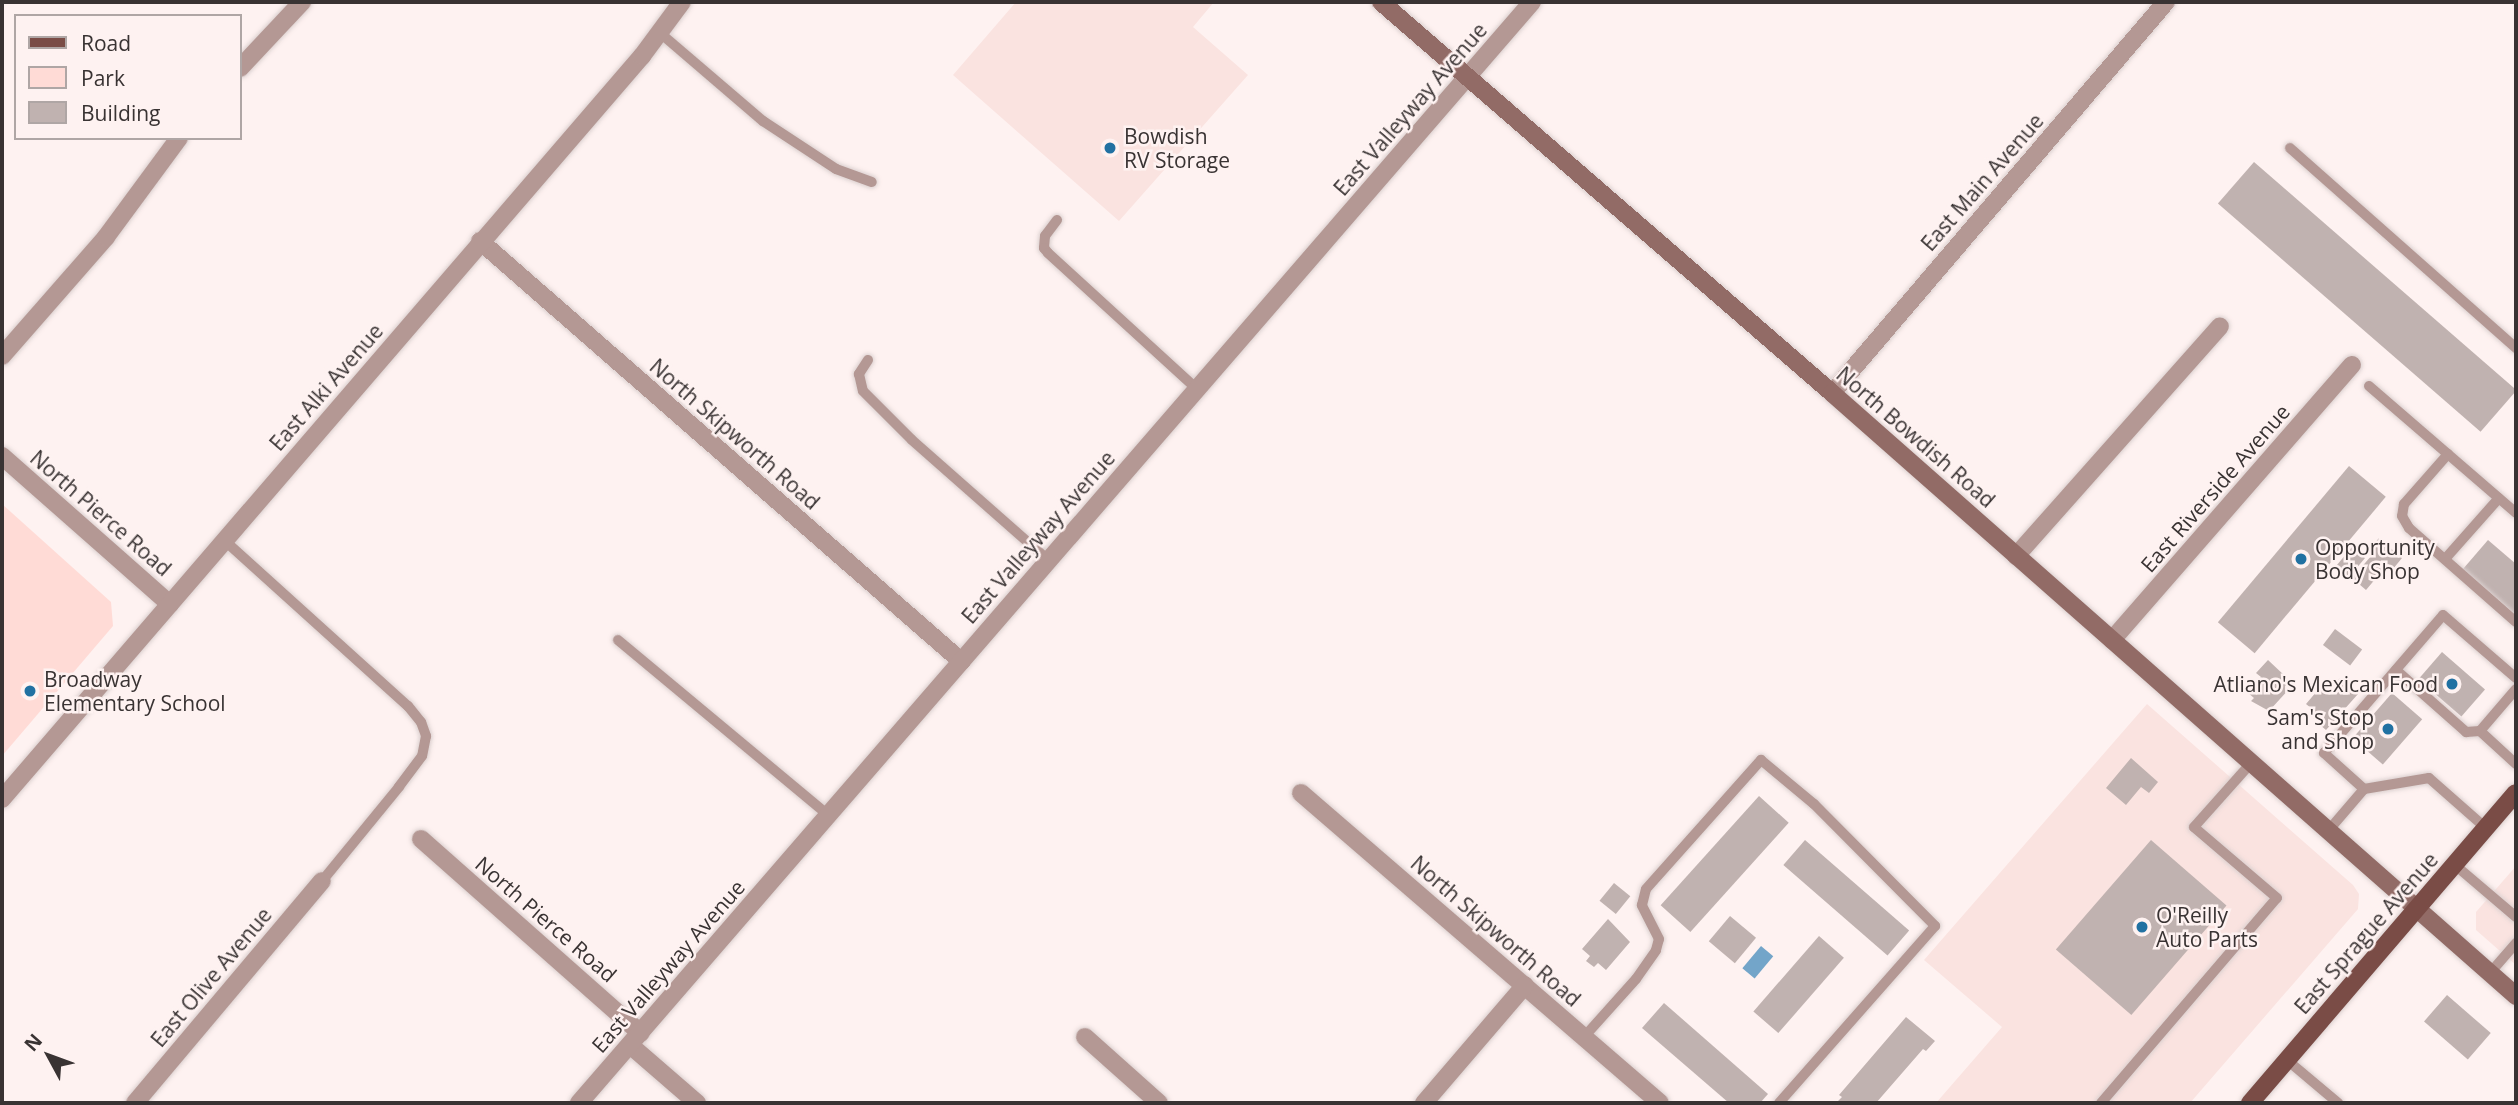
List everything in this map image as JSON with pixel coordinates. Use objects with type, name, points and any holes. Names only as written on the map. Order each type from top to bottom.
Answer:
[{"type":"main road","name":"East Sprague Avenue","points":[[2250,1103],[2516,793]]},
{"type":"street","points":[[242,66],[302,2]]},
{"type":"street","name":"East Alki Avenue","points":[[2,799],[480,242],[682,2]]},
{"type":"street","name":"North Bowdish Road","points":[[1381,2],[1832,393],[2516,996]]},
{"type":"street","name":"East Valleyway Avenue","points":[[579,1103],[1532,2]]},
{"type":"street","name":"East Main Avenue","points":[[1832,393],[2166,2]]},
{"type":"street","points":[[2,355],[106,237],[178,140]]},
{"type":"street","name":"North Skipworth Road","points":[[480,242],[961,661]]},
{"type":"street","points":[[2016,556],[2220,327]]},
{"type":"street","name":"East Riverside Avenue","points":[[2112,640],[2352,365]]},
{"type":"street","name":"North Pierce Road","points":[[2,457],[170,604]]},
{"type":"street","name":"North Skipworth Road","points":[[1301,793],[1660,1103]]},
{"type":"street","name":"North Pierce Road","points":[[421,839],[635,1039],[697,1103]]},
{"type":"street","name":"East Olive Avenue","points":[[135,1103],[322,881]]},
{"type":"street","points":[[1424,1103],[1525,985]]},
{"type":"street","points":[[1085,1037],[1152,1101]]},
{"type":"lane","points":[[659,32],[763,121],[836,169],[872,183]]},
{"type":"lane","points":[[2290,148],[2516,348]]},
{"type":"lane","points":[[1057,220],[1045,236],[1044,248],[1048,253],[1197,388]]},
{"type":"lane","points":[[868,360],[859,374],[863,391],[912,440],[1048,560]]},
{"type":"lane","points":[[2369,386],[2516,513]]},
{"type":"lane","points":[[2448,454],[2404,504],[2402,516],[2409,528],[2516,622]]},
{"type":"lane","points":[[2445,559],[2499,498]]},
{"type":"lane","points":[[224,540],[408,706],[421,722],[426,736],[422,756],[322,881]]},
{"type":"lane","points":[[2364,789],[2323,753],[2443,615],[2516,678]]},
{"type":"lane","points":[[618,640],[828,815]]},
{"type":"lane","points":[[2396,670],[2466,732],[2480,732],[2516,764]]},
{"type":"lane","points":[[2480,732],[2516,689]]},
{"type":"lane","points":[[1584,1037],[1636,979],[1657,950],[1659,939],[1642,905],[1646,889],[1761,760],[1814,804],[1935,926],[1779,1103]]},
{"type":"lane","points":[[2101,1103],[2277,898],[2194,827],[2251,763]]},
{"type":"lane","points":[[2328,831],[2364,789],[2429,778],[2486,828]]},
{"type":"lane","points":[[2455,865],[2516,917]]},
{"type":"lane","points":[[2490,973],[2516,943]]},
{"type":"lane","points":[[2287,1060],[2331,1101]]},
{"type":"shaded area","name":"Bowdish RV Storage","points":[[1016,2],[1214,2],[1193,27],[1248,75],[1119,221],[953,75]]},
{"type":"shaded area","points":[[2147,704],[2353,885],[2359,894],[2358,909],[2190,1103],[1936,1103],[2002,1027],[1924,960]]},
{"type":"shaded area","points":[[2516,866],[2516,965],[2476,930],[2476,912]]},
{"type":"green space","name":"Broadway Elementary School","points":[[2,504],[111,602],[113,626],[2,756]]},
{"type":"water","points":[[1761,946],[1773,956],[1755,978],[1742,968]]},
{"type":"building","points":[[2254,162],[2516,390],[2481,432],[2218,204]]},
{"type":"building","name":"Opportunity Body Shop","points":[[2349,466],[2386,497],[2255,653],[2218,622]]},
{"type":"building","points":[[2379,538],[2402,558],[2393,569],[2388,564],[2366,590],[2352,578],[2372,555],[2368,551]]},
{"type":"building","points":[[2488,540],[2516,564],[2516,615],[2463,569]]},
{"type":"building","points":[[2352,547],[2365,558],[2347,579],[2334,568]]},
{"type":"building","points":[[2335,629],[2362,649],[2350,665],[2323,645]]},
{"type":"building","name":"Atliano's Mexican Food","points":[[2442,652],[2485,689],[2461,717],[2418,679]]},
{"type":"building","points":[[2268,660],[2285,676],[2282,680],[2290,688],[2269,711],[2251,701],[2254,698],[2247,692],[2261,677],[2256,673]]},
{"type":"building","points":[[2340,678],[2358,694],[2326,730],[2313,719],[2317,713],[2306,704],[2323,684],[2330,690]]},
{"type":"building","name":"Sam's Stop and Shop","points":[[2392,693],[2422,719],[2383,765],[2353,738]]},
{"type":"building","points":[[2131,758],[2158,782],[2149,793],[2141,787],[2126,805],[2106,788]]},
{"type":"building","points":[[1759,796],[1789,823],[1690,932],[1661,905]]},
{"type":"building","points":[[1805,840],[1909,931],[1887,955],[1783,865]]},
{"type":"building","name":"O'Reilly Auto Parts","points":[[2151,840],[2226,906],[2131,1015],[2056,949]]},
{"type":"building","points":[[1614,883],[1630,896],[1616,914],[1600,901]]},
{"type":"building","points":[[1730,916],[1756,938],[1735,963],[1709,941]]},
{"type":"building","points":[[1608,919],[1630,942],[1606,970],[1598,963],[1594,967],[1586,961],[1590,956],[1582,949]]},
{"type":"building","points":[[1819,936],[1844,958],[1778,1033],[1753,1011]]},
{"type":"building","points":[[2447,995],[2491,1033],[2468,1059],[2424,1021]]},
{"type":"building","points":[[1664,1003],[1768,1094],[1760,1103],[1729,1103],[1642,1028]]},
{"type":"building","points":[[1906,1017],[1935,1041],[1926,1051],[1923,1049],[1876,1103],[1836,1103],[1842,1097],[1839,1095]]},
{"type":"place","name":"Bowdish RV Storage","points":[[1110,148]]},
{"type":"place","name":"Opportunity Body Shop","points":[[2301,559]]},
{"type":"place","name":"Atliano's Mexican Food","points":[[2452,684]]},
{"type":"place","name":"Broadway Elementary School","points":[[30,691]]},
{"type":"place","name":"Sam's Stop and Shop","points":[[2388,729]]},
{"type":"place","name":"O'Reilly Auto Parts","points":[[2142,927]]}]
